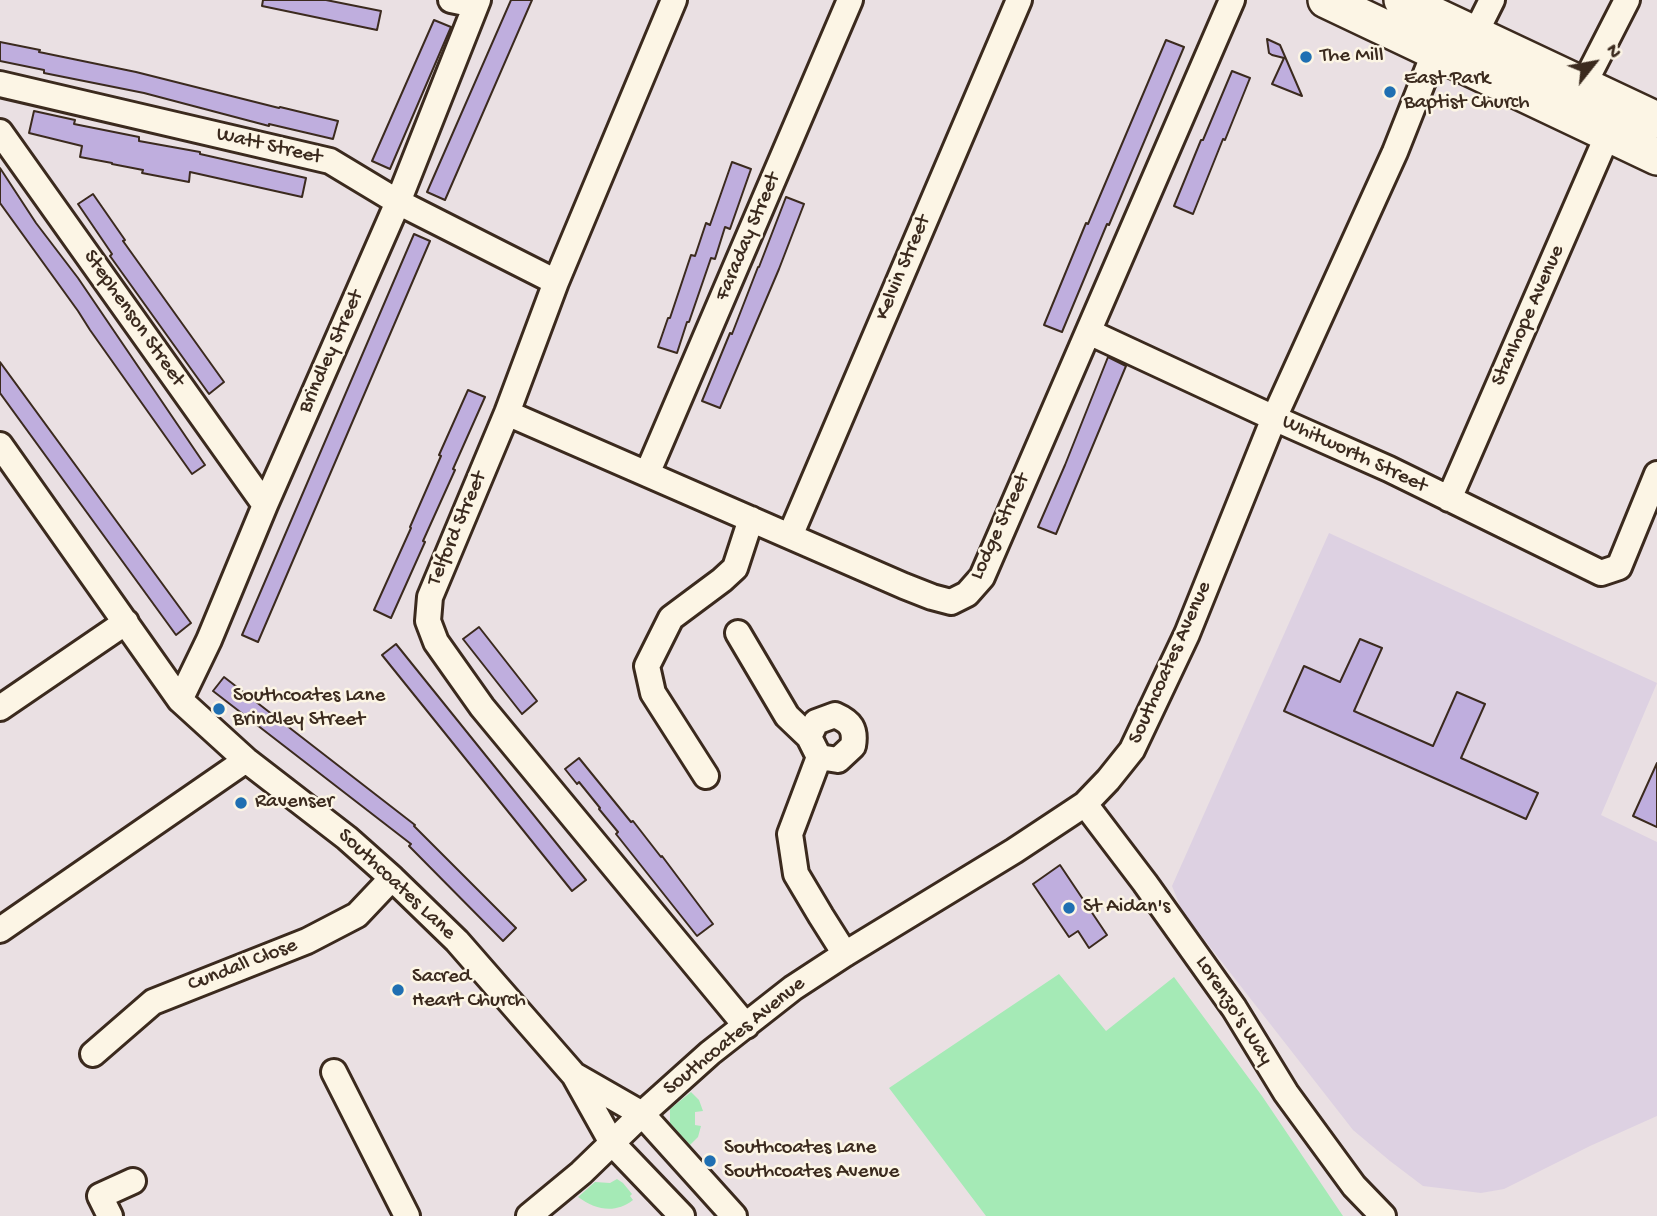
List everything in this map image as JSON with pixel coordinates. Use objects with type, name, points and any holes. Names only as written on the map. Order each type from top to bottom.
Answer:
[{"type":"highway","points":[[1326,0],[1657,157]]},
{"type":"highway","points":[[1402,0],[1657,120]]},
{"type":"street","points":[[451,0],[477,2]]},
{"type":"street","name":"Telford Street","points":[[674,0],[556,282],[507,413],[430,597],[428,621],[436,642],[482,707],[746,1026]]},
{"type":"street","name":"Faraday Street","points":[[647,474],[850,0]]},
{"type":"street","name":"Kelvin Street","points":[[790,536],[1018,0]]},
{"type":"street","name":"Lodge Street","points":[[507,413],[904,586],[951,602],[967,594],[982,577],[1232,0]]},
{"type":"street","points":[[1475,34],[1492,0]]},
{"type":"street","points":[[1583,86],[1627,0]]},
{"type":"street","name":"Brindley Street","points":[[180,700],[209,640],[398,202],[477,2]]},
{"type":"street","name":"Southcoates Avenue","points":[[642,1114],[710,1053],[793,988],[1085,804],[1132,750],[1186,634],[1274,418],[1395,152],[1435,51]]},
{"type":"street","name":"Watt Street","points":[[0,84],[330,161],[398,202],[556,282]]},
{"type":"street","name":"Stephenson Street","points":[[0,132],[265,505]]},
{"type":"street","name":"Stanhope Avenue","points":[[1449,499],[1608,134]]},
{"type":"street","name":"Whitworth Street","points":[[1089,332],[1389,469],[1601,573],[1619,567],[1657,474]]},
{"type":"street","name":"Southcoates Lane","points":[[0,446],[180,700],[246,760],[347,838],[392,877],[457,941],[574,1076],[612,1143],[682,1216]]},
{"type":"street","points":[[706,776],[653,693],[646,666],[671,618],[734,568],[751,519]]},
{"type":"street","points":[[0,708],[126,622]]},
{"type":"street","points":[[738,633],[787,716],[814,747],[790,834],[796,874],[845,954]]},
{"type":"street","points":[[0,930],[246,760]]},
{"type":"street","name":"Lorenzo's Way","points":[[1085,804],[1234,1008],[1286,1093],[1354,1186],[1384,1216]]},
{"type":"street","name":"Cundall Close","points":[[93,1054],[153,1002],[307,941],[357,915],[392,877]]},
{"type":"street","points":[[334,1072],[407,1216]]},
{"type":"street","name":"Southcoates Lane","points":[[574,1076],[642,1114],[734,1216]]},
{"type":"street","points":[[529,1216],[581,1173],[642,1114]]},
{"type":"street","points":[[110,1216],[100,1196],[133,1181]]},
{"type":"shaded area","points":[[1329,533],[1657,683],[1601,815],[1657,842],[1657,1116],[1504,1189],[1481,1193],[1423,1186],[1353,1130],[1182,911],[1172,886]]},
{"type":"green space","points":[[1059,974],[1106,1031],[1174,977],[1262,1096],[1343,1216],[986,1216],[889,1088]]},
{"type":"green space","points":[[691,1092],[699,1100],[703,1111],[695,1112],[695,1125],[701,1126],[698,1137],[690,1145],[670,1123],[670,1109]]},
{"type":"green space","points":[[617,1179],[632,1194],[630,1196],[633,1200],[626,1204],[606,1209],[578,1197],[595,1182],[610,1183]]},
{"type":"building","points":[[263,0],[326,0],[381,11],[377,30],[262,6]]},
{"type":"building","points":[[511,0],[532,0],[445,200],[427,192]]},
{"type":"building","points":[[434,20],[451,27],[390,169],[372,161]]},
{"type":"building","points":[[1267,39],[1280,45],[1302,96],[1272,84],[1284,58],[1269,53]]},
{"type":"building","points":[[1166,40],[1184,47],[1109,225],[1107,224],[1062,332],[1044,325],[1086,223],[1088,224]]},
{"type":"building","points":[[0,42],[338,121],[333,139],[269,126],[144,93],[44,73],[44,70],[0,61]]},
{"type":"building","points":[[1232,71],[1250,78],[1193,214],[1174,206]]},
{"type":"building","points":[[34,111],[75,120],[74,124],[139,137],[139,141],[200,152],[306,178],[302,197],[190,172],[189,182],[80,157],[82,146],[29,133]]},
{"type":"building","points":[[732,162],[751,169],[730,229],[725,227],[715,259],[711,258],[677,353],[658,347],[691,255],[695,256],[706,223],[710,225]]},
{"type":"building","points":[[0,168],[205,465],[192,474],[0,203]]},
{"type":"building","points":[[93,194],[125,240],[123,241],[224,382],[209,394],[110,256],[112,254],[78,204]]},
{"type":"building","points":[[786,197],[804,204],[720,408],[702,401],[730,333],[732,334]]},
{"type":"building","points":[[414,234],[430,241],[258,642],[242,635]]},
{"type":"building","points":[[1108,357],[1126,366],[1056,534],[1038,527]]},
{"type":"building","points":[[0,362],[191,623],[176,635],[0,393]]},
{"type":"building","points":[[468,390],[485,397],[391,618],[374,610]]},
{"type":"building","points":[[479,627],[537,701],[522,714],[463,639]]},
{"type":"building","points":[[1360,639],[1382,648],[1354,711],[1433,746],[1457,692],[1485,704],[1461,758],[1538,793],[1526,819],[1284,711],[1304,666],[1340,682]]},
{"type":"building","points":[[396,644],[586,880],[572,891],[382,655]]},
{"type":"building","points":[[224,677],[415,825],[516,928],[503,941],[409,846],[411,844],[213,691]]},
{"type":"building","points":[[579,758],[662,856],[713,924],[697,936],[616,834],[618,832],[600,808],[565,769]]},
{"type":"building","points":[[1657,763],[1657,827],[1633,816]]},
{"type":"building","name":"St Aidan's","points":[[1060,865],[1107,935],[1089,948],[1078,931],[1069,937],[1033,884]]},
{"type":"place","name":"The Mill","points":[[1306,57]]},
{"type":"place","name":"East Park Baptist Church","points":[[1390,92]]},
{"type":"place","name":"Southcoates Lane Brindley Street","points":[[219,709]]},
{"type":"place","name":"Ravenser","points":[[241,803]]},
{"type":"place","name":"St Aidan's","points":[[1069,908]]},
{"type":"place","name":"Sacred Heart Church","points":[[398,990]]},
{"type":"place","name":"Southcoates Lane Southcoates Avenue","points":[[710,1161]]}]
